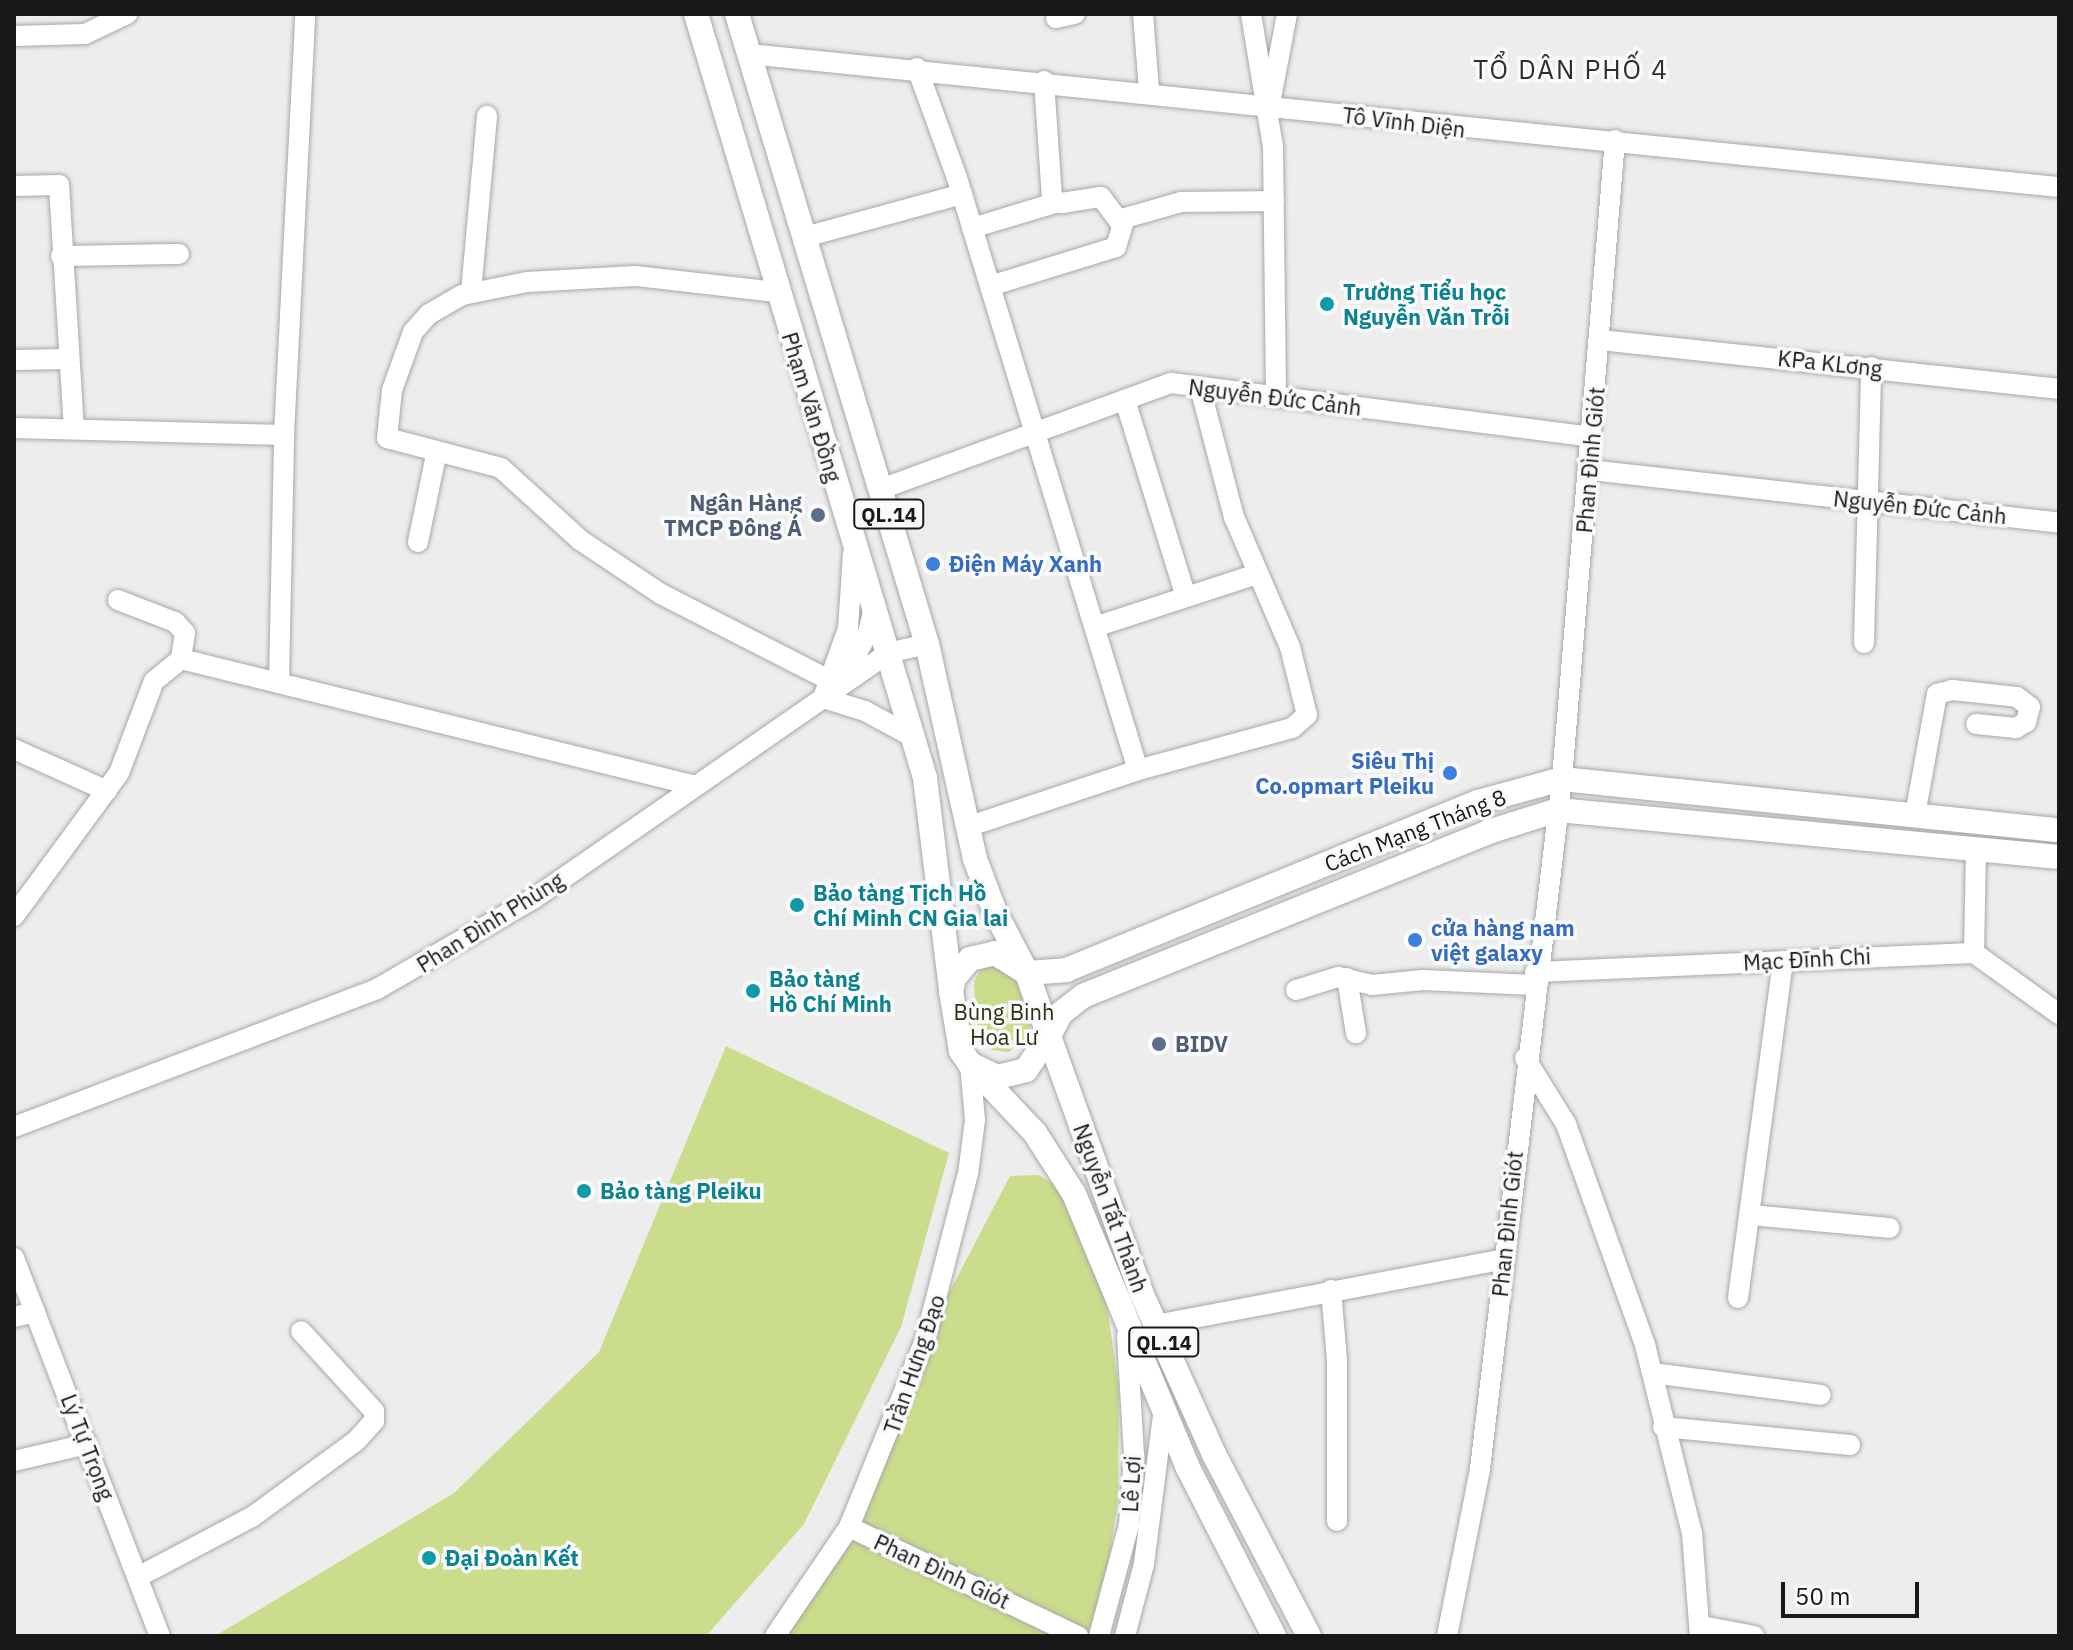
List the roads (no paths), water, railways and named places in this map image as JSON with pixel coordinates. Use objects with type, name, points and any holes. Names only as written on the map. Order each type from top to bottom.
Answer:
[{"type":"main road","name":"Phạm Văn Đồng","points":[[696,14],[776,292],[913,737],[939,866],[951,991]]},
{"type":"main road","name":"Phạm Văn Đồng","points":[[737,14],[927,644],[967,827],[995,912],[1027,973]]},
{"type":"main road","points":[[710,64],[749,54]]},
{"type":"main road","name":"Cách Mạng Tháng 8","points":[[1027,973],[1066,970],[1478,802],[1562,779],[2059,830]]},
{"type":"main road","name":"Cách Mạng Tháng 8","points":[[1049,1036],[1060,1014],[1083,996],[1488,832],[1558,810],[2059,857]]},
{"type":"main road","points":[[983,954],[1008,956],[1027,973],[1049,1036],[1036,1060],[1013,1075],[997,1077],[970,1064],[956,1037],[951,991],[961,967],[983,954]]},
{"type":"main road","name":"Nguyễn Tất Thành","points":[[1049,1036],[1156,1325],[1309,1636]]},
{"type":"main road","name":"Nguyễn Tất Thành","points":[[970,1064],[1055,1161],[1087,1224],[1127,1328],[1164,1405],[1187,1466],[1274,1636]]},
{"type":"main road","points":[[1164,1405],[1167,1350]]},
{"type":"street","points":[[14,36],[85,34],[127,14]]},
{"type":"street","points":[[279,681],[284,435],[305,14]]},
{"type":"street","points":[[1143,14],[1149,91]]},
{"type":"street","points":[[1251,14],[1269,106],[1274,201],[1276,397]]},
{"type":"street","points":[[1269,106],[1287,14]]},
{"type":"street","name":"Tô Vĩnh Diện","points":[[749,54],[1149,91],[1440,128],[1615,140],[2059,187]]},
{"type":"street","points":[[917,68],[962,194],[1138,770]]},
{"type":"street","points":[[1044,81],[1055,203]]},
{"type":"street","points":[[471,292],[487,116]]},
{"type":"street","name":"Phan Đình Giót","points":[[1447,1636],[1480,1469],[1525,1058],[1562,779],[1601,340],[1615,140]]},
{"type":"street","points":[[14,186],[59,185],[74,429]]},
{"type":"street","points":[[805,237],[962,194]]},
{"type":"street","points":[[972,228],[1055,203],[1101,197],[1121,224],[1122,241],[1116,247],[990,286]]},
{"type":"street","points":[[1121,224],[1125,218],[1181,202],[1274,201]]},
{"type":"street","points":[[61,256],[179,254]]},
{"type":"street","points":[[776,292],[635,276],[527,282],[471,292],[417,325],[392,390],[387,438],[436,455],[501,468],[580,540],[661,594],[913,737]]},
{"type":"street","name":"KPa KLơng","points":[[1601,340],[2059,389]]},
{"type":"street","points":[[14,360],[69,359]]},
{"type":"street","points":[[1864,643],[1871,367]]},
{"type":"street","name":"Nguyễn Đức Cảnh","points":[[881,489],[1171,383],[1590,437]]},
{"type":"street","points":[[967,827],[1138,770],[1302,723],[1306,702],[1234,517],[1200,387]]},
{"type":"street","points":[[1125,400],[1186,597]]},
{"type":"street","points":[[14,428],[284,435]]},
{"type":"street","points":[[418,542],[436,455]]},
{"type":"street","name":"Nguyễn Đức Cảnh","points":[[1590,470],[2059,523]]},
{"type":"street","points":[[832,689],[848,629],[852,538]]},
{"type":"street","points":[[1095,627],[1257,574]]},
{"type":"street","points":[[14,916],[107,791],[154,681],[181,659],[185,633],[175,622],[118,600]]},
{"type":"street","points":[[832,689],[868,633],[874,607]]},
{"type":"street","name":"Phan Đình Phùng","points":[[14,1127],[377,989],[533,899],[888,653],[927,644]]},
{"type":"street","points":[[181,659],[696,786]]},
{"type":"street","points":[[1915,815],[1937,694],[1952,690],[2017,697],[2030,707],[2026,722],[2016,728],[1976,724]]},
{"type":"street","points":[[14,749],[107,791]]},
{"type":"street","points":[[1976,848],[1974,953],[2059,1014]]},
{"type":"street","name":"Mạc Đĩnh Chi","points":[[1347,978],[1372,985],[1974,953]]},
{"type":"street","points":[[1738,1298],[1783,961]]},
{"type":"street","points":[[1296,990],[1347,978],[1356,1033]]},
{"type":"street","points":[[1525,1058],[1566,1124],[1652,1373],[1663,1427],[1689,1519],[1700,1631],[1754,1636]]},
{"type":"street","name":"Trần Hưng Đạo","points":[[775,1636],[849,1527],[913,1372],[946,1262],[973,1133],[970,1064]]},
{"type":"street","points":[[1750,1215],[1889,1228]]},
{"type":"street","name":"Lý Tự Trọng","points":[[14,1258],[160,1636]]},
{"type":"street","points":[[1156,1325],[1504,1259]]},
{"type":"street","points":[[1331,1290],[1337,1360],[1337,1521]]},
{"type":"street","points":[[14,1317],[35,1312]]},
{"type":"street","name":"Lê Lợi","points":[[1099,1636],[1129,1525],[1134,1455],[1127,1328]]},
{"type":"street","points":[[138,1577],[252,1517],[356,1441],[374,1421],[374,1411],[301,1331]]},
{"type":"street","points":[[1652,1373],[1821,1395]]},
{"type":"street","points":[[1125,1636],[1144,1564],[1164,1405]]},
{"type":"street","points":[[1663,1427],[1850,1445]]},
{"type":"street","points":[[14,1461],[87,1444]]},
{"type":"street","name":"Phan Đình Giót","points":[[849,1527],[1078,1636]]},
{"type":"place","name":"Trường Tiểu học Nguyễn Văn Trỗi","points":[[1327,304]]},
{"type":"place","name":"Ngân Hàng TMCP Đông Á","points":[[818,515]]},
{"type":"place","name":"Điện Máy Xanh","points":[[933,564]]},
{"type":"place","name":"Siêu Thị Co.opmart Pleiku","points":[[1450,773]]},
{"type":"place","name":"Bảo tàng Tịch Hồ Chí Minh CN Gia lai","points":[[797,905]]},
{"type":"place","name":"cửa hàng nam việt galaxy","points":[[1415,940]]},
{"type":"place","name":"Bảo tàng Hồ Chí Minh","points":[[753,991]]},
{"type":"place","name":"BIDV","points":[[1159,1044]]},
{"type":"place","name":"Bảo tàng Pleiku","points":[[584,1191]]},
{"type":"place","name":"Đại Đoàn Kết","points":[[429,1558]]},
{"type":"district","name":"TỔ DÂN PHỐ 4","points":[[1571,70]]},
{"type":"park label","name":"Bùng Binh Hoa Lư","points":[[1004,1024]]}]
